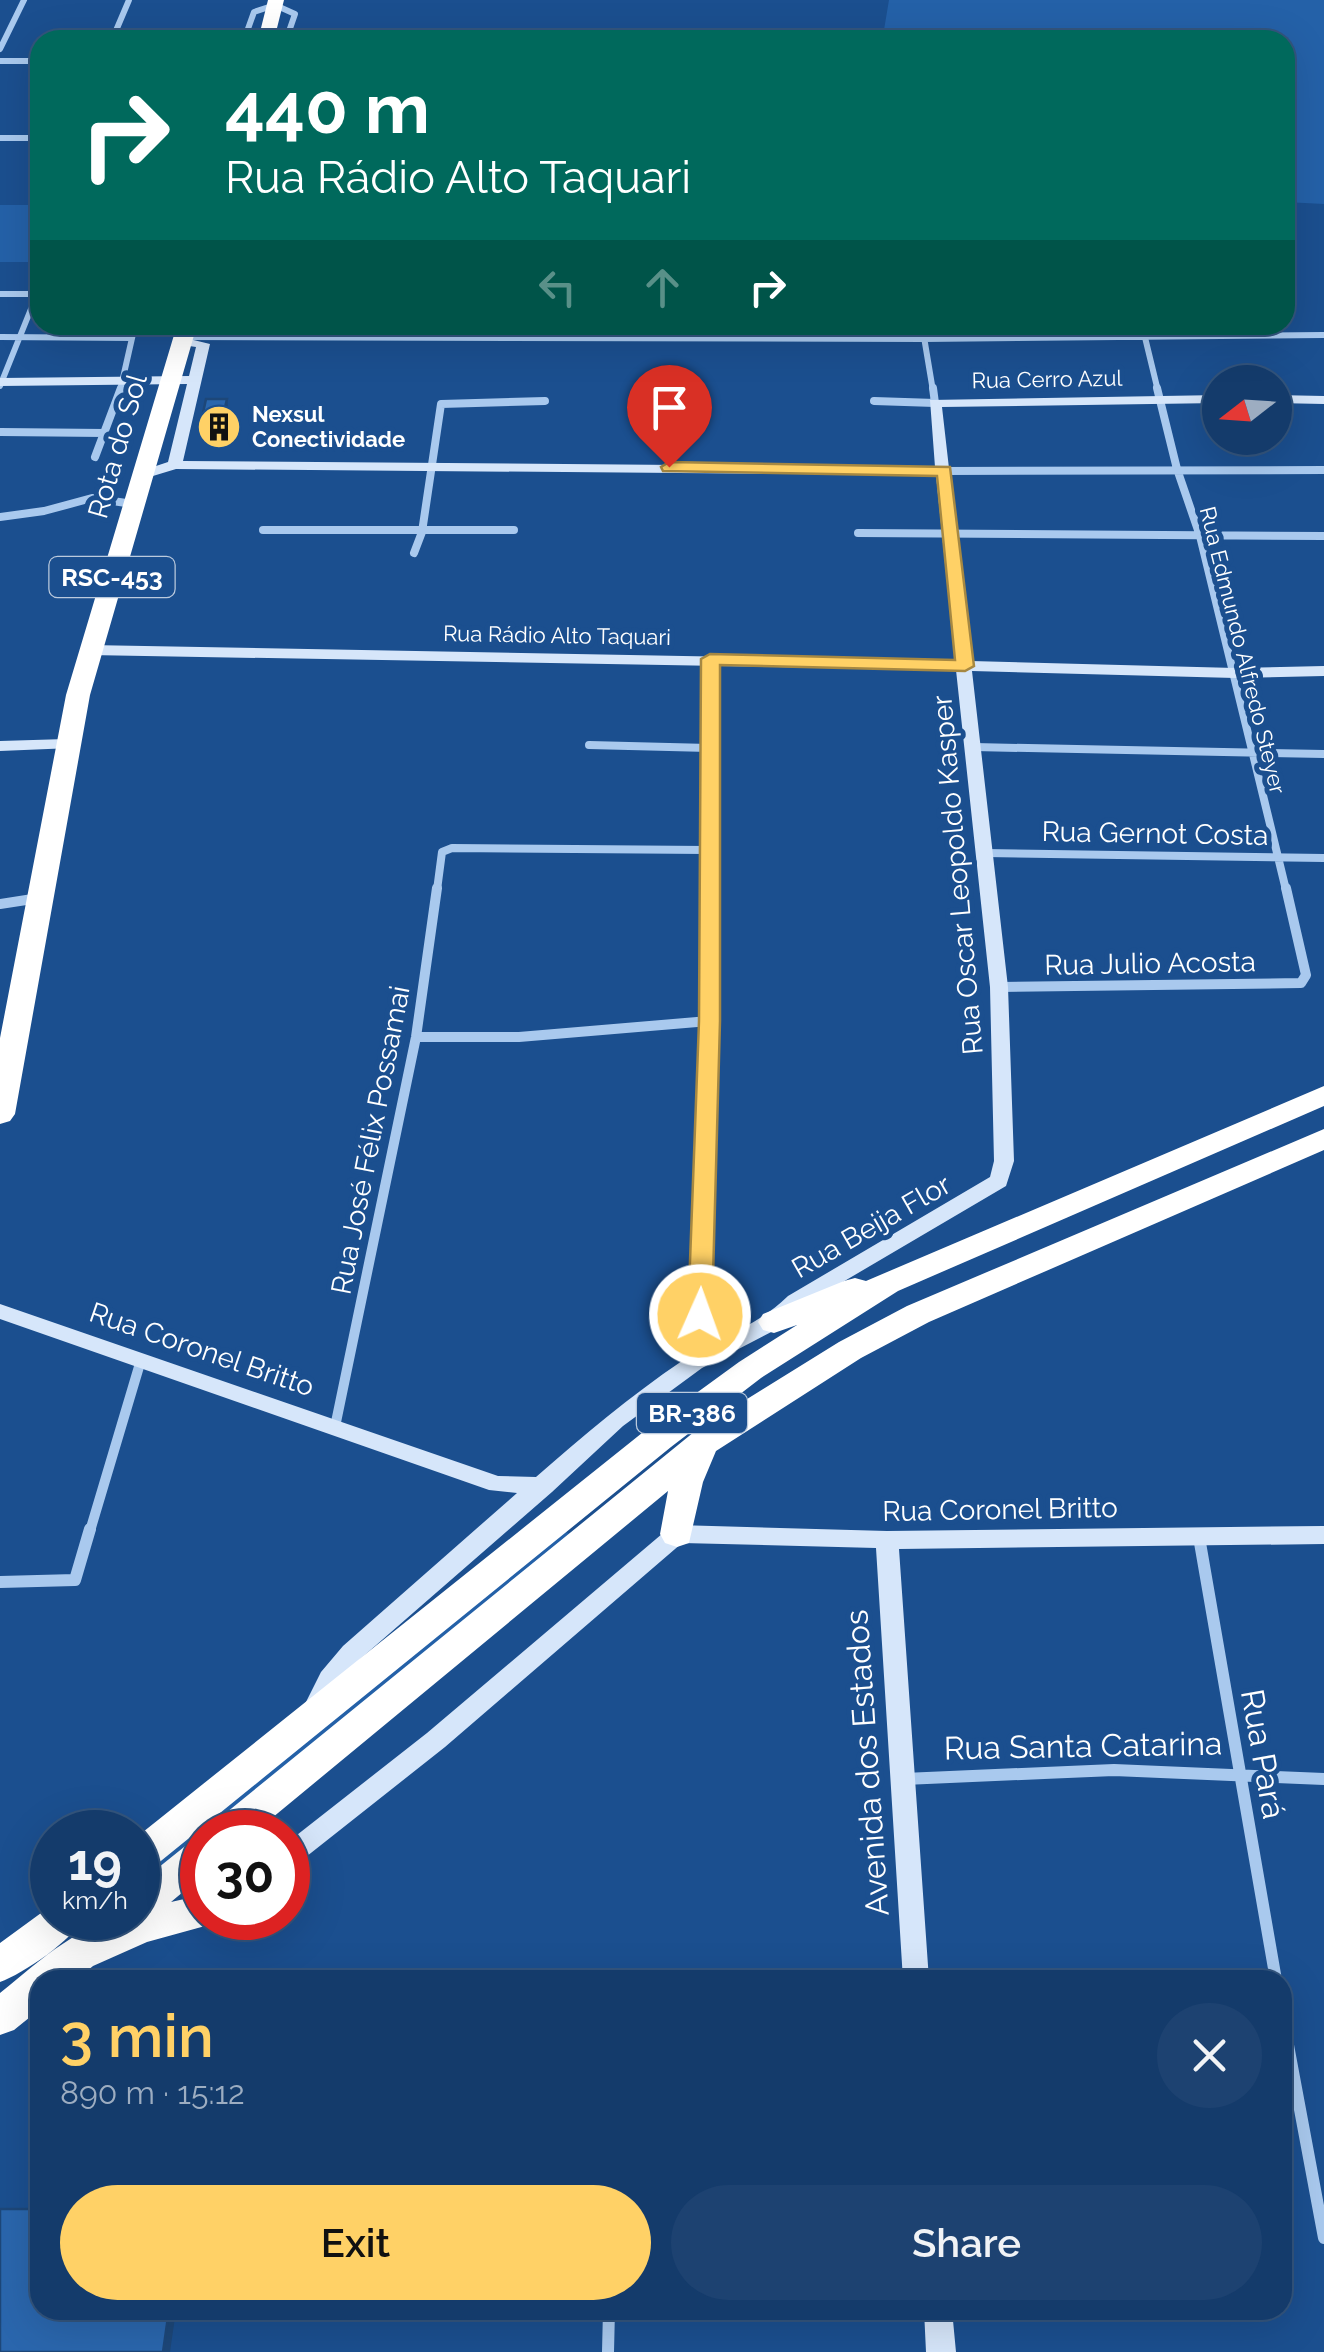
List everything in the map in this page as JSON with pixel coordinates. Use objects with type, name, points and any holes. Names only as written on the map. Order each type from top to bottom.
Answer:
[{"type":"highway","points":[[269,30],[276,2]]},
{"type":"highway","name":"Rota do Sol","points":[[0,1114],[12,1061],[9,1010],[39,898],[66,744],[89,650],[170,381],[192,335]]},
{"type":"highway","name":"BR-386","points":[[160,1840],[659,1438],[750,1370],[887,1283],[1324,1095]]},
{"type":"highway","name":"BR-386","points":[[256,1810],[706,1441],[850,1350],[918,1314],[1324,1139]]},
{"type":"highway","points":[[760,1329],[842,1292],[887,1283]]},
{"type":"highway","points":[[677,1534],[686,1482],[706,1441]]},
{"type":"highway","points":[[160,1889],[180,1872]]},
{"type":"highway","points":[[82,1953],[141,1928],[180,1917]]},
{"type":"highway","points":[[0,1964],[33,1940]]},
{"type":"highway","points":[[60,1970],[98,1940]]},
{"type":"highway","points":[[0,2017],[30,1994]]},
{"type":"street","points":[[0,49],[24,0]]},
{"type":"street","points":[[116,30],[128,0]]},
{"type":"street","points":[[248,30],[257,0]]},
{"type":"street","points":[[254,12],[276,2],[289,8],[295,14],[289,30]]},
{"type":"street","points":[[0,61],[30,61]]},
{"type":"street","points":[[0,138],[30,138]]},
{"type":"street","points":[[0,294],[30,294]]},
{"type":"street","points":[[30,313],[0,384],[194,380]]},
{"type":"street","points":[[1295,332],[1324,332]]},
{"type":"street","points":[[96,457],[123,382],[133,335]]},
{"type":"street","points":[[175,464],[194,380],[192,335]]},
{"type":"street","name":"Rua Oscar Leopoldo Kasper","points":[[924,335],[952,534],[999,987],[1004,1160],[999,1181]]},
{"type":"street","name":"Rua Edmundo Alfredo Steyer","points":[[1144,335],[1177,468],[1200,536],[1236,673],[1251,753],[1306,974],[1302,983]]},
{"type":"street","points":[[0,337],[132,338]]},
{"type":"street","points":[[414,553],[422,532],[440,404],[451,400],[545,401]]},
{"type":"street","name":"Rua Cerro Azul","points":[[874,401],[1202,400]]},
{"type":"street","points":[[1292,400],[1324,400]]},
{"type":"street","points":[[0,432],[105,432]]},
{"type":"street","points":[[143,475],[175,464],[1324,470]]},
{"type":"street","points":[[0,517],[44,512],[92,498],[134,504]]},
{"type":"street","points":[[263,530],[514,530]]},
{"type":"street","points":[[858,533],[1324,536]]},
{"type":"street","name":"Rua Rádio Alto Taquari","points":[[89,650],[710,659],[1236,673],[1324,671]]},
{"type":"street","points":[[694,1363],[700,1315],[710,1021],[710,659]]},
{"type":"street","points":[[0,746],[66,744]]},
{"type":"street","points":[[589,745],[708,748]]},
{"type":"street","points":[[974,747],[1324,754]]},
{"type":"street","name":"Rua José Félix Possamai","points":[[335,1427],[416,1038],[442,852],[452,848],[707,850]]},
{"type":"street","name":"Rua Gernot Costa","points":[[985,852],[1324,858]]},
{"type":"street","points":[[0,904],[39,898]]},
{"type":"street","name":"Rua Julio Acosta","points":[[999,987],[1302,983]]},
{"type":"street","points":[[416,1038],[519,1037],[710,1021]]},
{"type":"street","name":"Rua Beija Flor","points":[[311,1716],[330,1680],[351,1653],[615,1420],[694,1363],[760,1329],[794,1301],[999,1181]]},
{"type":"street","name":"Rua Coronel Britto","points":[[0,1312],[498,1484],[544,1486]]},
{"type":"street","points":[[700,1315],[760,1329]]},
{"type":"street","points":[[0,1582],[75,1580],[141,1360]]},
{"type":"street","name":"Rua Coronel Britto","points":[[498,1484],[520,1507]]},
{"type":"street","points":[[310,1839],[436,1740],[677,1534]]},
{"type":"street","name":"Rua Coronel Britto","points":[[677,1534],[887,1540],[1324,1536]]},
{"type":"street","name":"Rua Pará","points":[[1198,1537],[1274,1970]]},
{"type":"street","name":"Avenida dos Estados","points":[[887,1540],[915,1970]]},
{"type":"street","name":"Rua Santa Catarina","points":[[903,1779],[1119,1768],[1238,1771],[1324,1780]]},
{"type":"street","points":[[1292,2067],[1324,2238]]},
{"type":"street","points":[[608,2352],[609,2320]]},
{"type":"street","points":[[939,2320],[941,2352]]},
{"type":"shaded area","points":[[889,0],[1324,0],[1324,204],[1295,203],[1295,30],[884,30]]},
{"type":"shaded area","points":[[0,205],[30,205],[30,262],[0,262]]},
{"type":"shaded area","points":[[559,1528],[575,1537],[234,1810],[208,1810]]},
{"type":"shaded area","points":[[180,1832],[180,1853],[160,1869],[160,1848]]},
{"type":"building","points":[[206,399],[227,399],[222,420],[206,420]]},
{"type":"building","points":[[0,2209],[30,2209],[30,2320],[168,2320],[163,2352],[0,2352]]},
{"type":"place","name":"Nexsul Conectividade","points":[[219,427]]},
{"type":"route","points":[[669,467],[944,471],[965,666],[710,659],[710,1021],[700,1315]]}]
